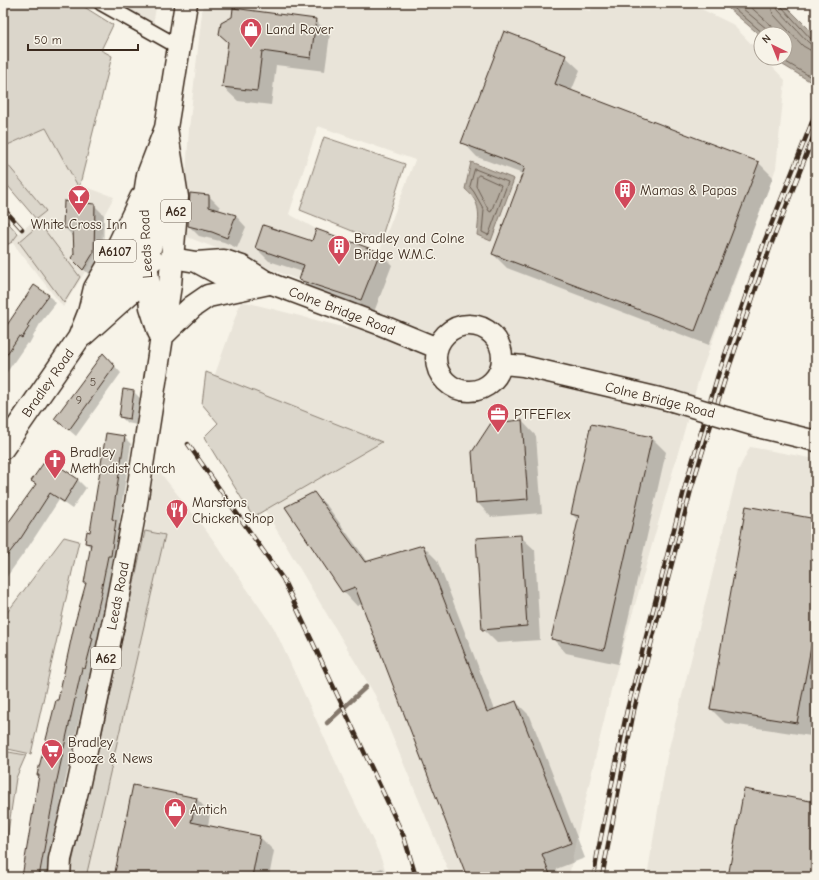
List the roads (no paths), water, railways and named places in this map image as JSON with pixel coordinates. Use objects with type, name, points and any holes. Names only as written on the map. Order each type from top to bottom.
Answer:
[{"type":"main road","name":"Leeds Road","points":[[161,337],[151,307],[142,214],[148,175],[166,128],[186,3]]},
{"type":"main road","name":"Leeds Road","points":[[59,877],[60,858],[78,787],[134,517],[170,285],[177,197],[166,128]]},
{"type":"main road","name":"Bradley Road","points":[[79,338],[131,292],[142,277],[155,230],[161,192],[171,164]]},
{"type":"main road","name":"Bradley Road","points":[[3,448],[79,338],[89,313],[95,288],[111,261],[136,206],[145,190]]},
{"type":"main road","points":[[89,313],[133,266],[147,260],[172,258]]},
{"type":"main road","name":"Colne Bridge Road","points":[[172,258],[196,262],[220,275],[238,280],[269,283],[381,325],[437,348]]},
{"type":"main road","points":[[112,310],[128,308],[136,312],[145,318],[161,337],[192,306],[208,296],[269,283]]},
{"type":"main road","points":[[468,324],[480,326],[492,333],[500,345],[503,354],[499,374],[484,388],[473,391],[462,391],[444,381],[436,362],[437,348],[447,332],[457,326],[468,324]]},
{"type":"main road","name":"Colne Bridge Road","points":[[502,364],[523,366],[672,401],[762,428],[816,441]]},
{"type":"street","points":[[101,3],[179,47]]},
{"type":"water","points":[[722,3],[783,3],[816,38],[816,85],[785,66],[793,66],[793,26],[753,26],[753,29]]},
{"type":"water","points":[[471,162],[514,179],[491,241],[477,235],[479,216],[477,205],[465,189]]},
{"type":"waterway","points":[[327,723],[366,687]]},
{"type":"railway","points":[[594,877],[627,710],[686,483],[718,375],[765,240],[816,112]]},
{"type":"railway","points":[[602,877],[634,710],[692,486],[725,379],[771,245],[816,130]]},
{"type":"railway","points":[[3,208],[22,229]]},
{"type":"railway","points":[[188,444],[283,579],[404,837],[416,877]]},
{"type":"place","name":"Land Rover","points":[[251,48]]},
{"type":"place","name":"Mamas & Papas","points":[[625,210]]},
{"type":"place","name":"White Cross Inn","points":[[79,216]]},
{"type":"place","name":"Bradley and Colne Bridge W.M.C.","points":[[339,266]]},
{"type":"place","name":"PTFEFlex","points":[[498,434]]},
{"type":"place","name":"Bradley Methodist Church","points":[[55,480]]},
{"type":"place","name":"Marstons Chicken Shop","points":[[177,530]]},
{"type":"place","name":"Bradley Booze & News","points":[[52,770]]},
{"type":"place","name":"Antich","points":[[175,828]]}]
